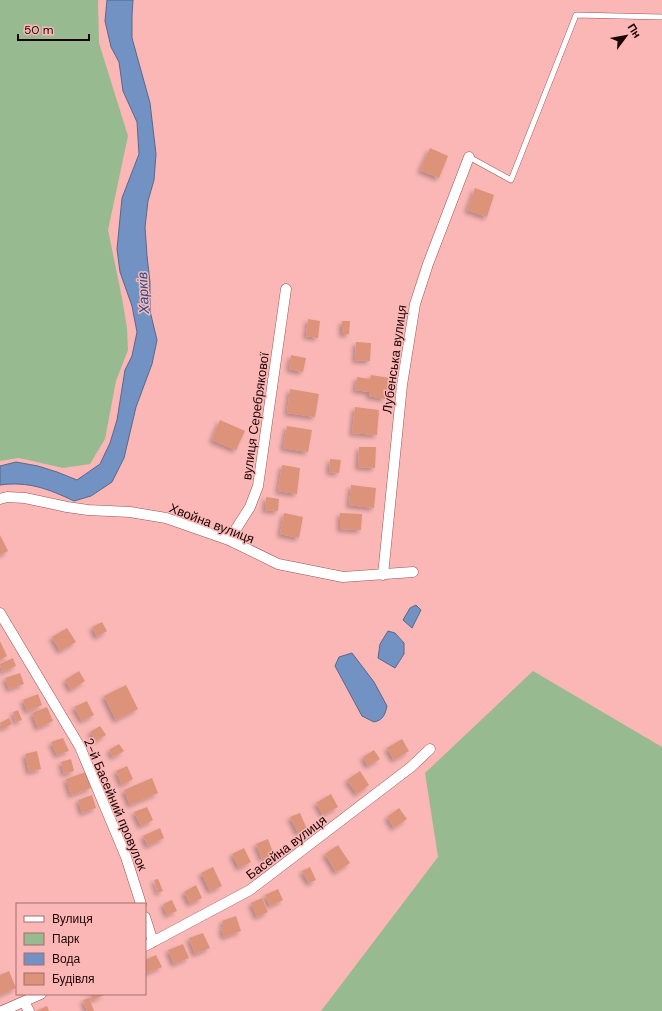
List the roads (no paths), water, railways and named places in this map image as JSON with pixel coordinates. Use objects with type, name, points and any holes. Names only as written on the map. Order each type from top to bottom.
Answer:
[{"type":"street","name":"Лубeнська вулиця","points":[[383,575],[402,385],[415,304],[428,264],[469,157]]},
{"type":"street","name":"вулиця Серебрякової","points":[[229,540],[250,507],[258,486],[286,289]]},
{"type":"street","name":"Хвойна вулиця","points":[[0,499],[24,498],[88,510],[130,512],[166,518],[229,540],[278,564],[343,577],[413,572]]},
{"type":"street","name":"2-й Басейний провулок","points":[[0,613],[80,747],[126,857],[141,903]]},
{"type":"street","name":"Басейна вулиця","points":[[149,944],[250,890],[411,767],[430,749]]},
{"type":"street","points":[[146,924],[149,944]]},
{"type":"street","points":[[2,1011],[26,1006],[39,995]]},
{"type":"lane","points":[[469,157],[511,180],[576,15],[662,17]]},
{"type":"water","name":"Харків","points":[[107,0],[133,0],[132,38],[150,103],[156,154],[154,180],[148,201],[145,227],[150,282],[150,311],[157,340],[152,364],[136,407],[124,458],[112,482],[91,496],[74,501],[56,493],[29,485],[0,485],[0,466],[16,462],[38,466],[77,480],[100,464],[110,443],[117,420],[125,370],[132,356],[137,332],[132,306],[120,272],[117,249],[122,198],[139,154],[137,122],[123,91],[119,62],[111,47],[105,21]]},
{"type":"water","points":[[416,605],[421,610],[412,628],[403,620],[410,608]]},
{"type":"water","points":[[388,631],[395,633],[404,643],[404,654],[395,668],[378,658],[380,644]]},
{"type":"water","points":[[352,653],[374,682],[387,706],[383,717],[380,720],[374,722],[362,716],[335,666],[339,657]]}]
